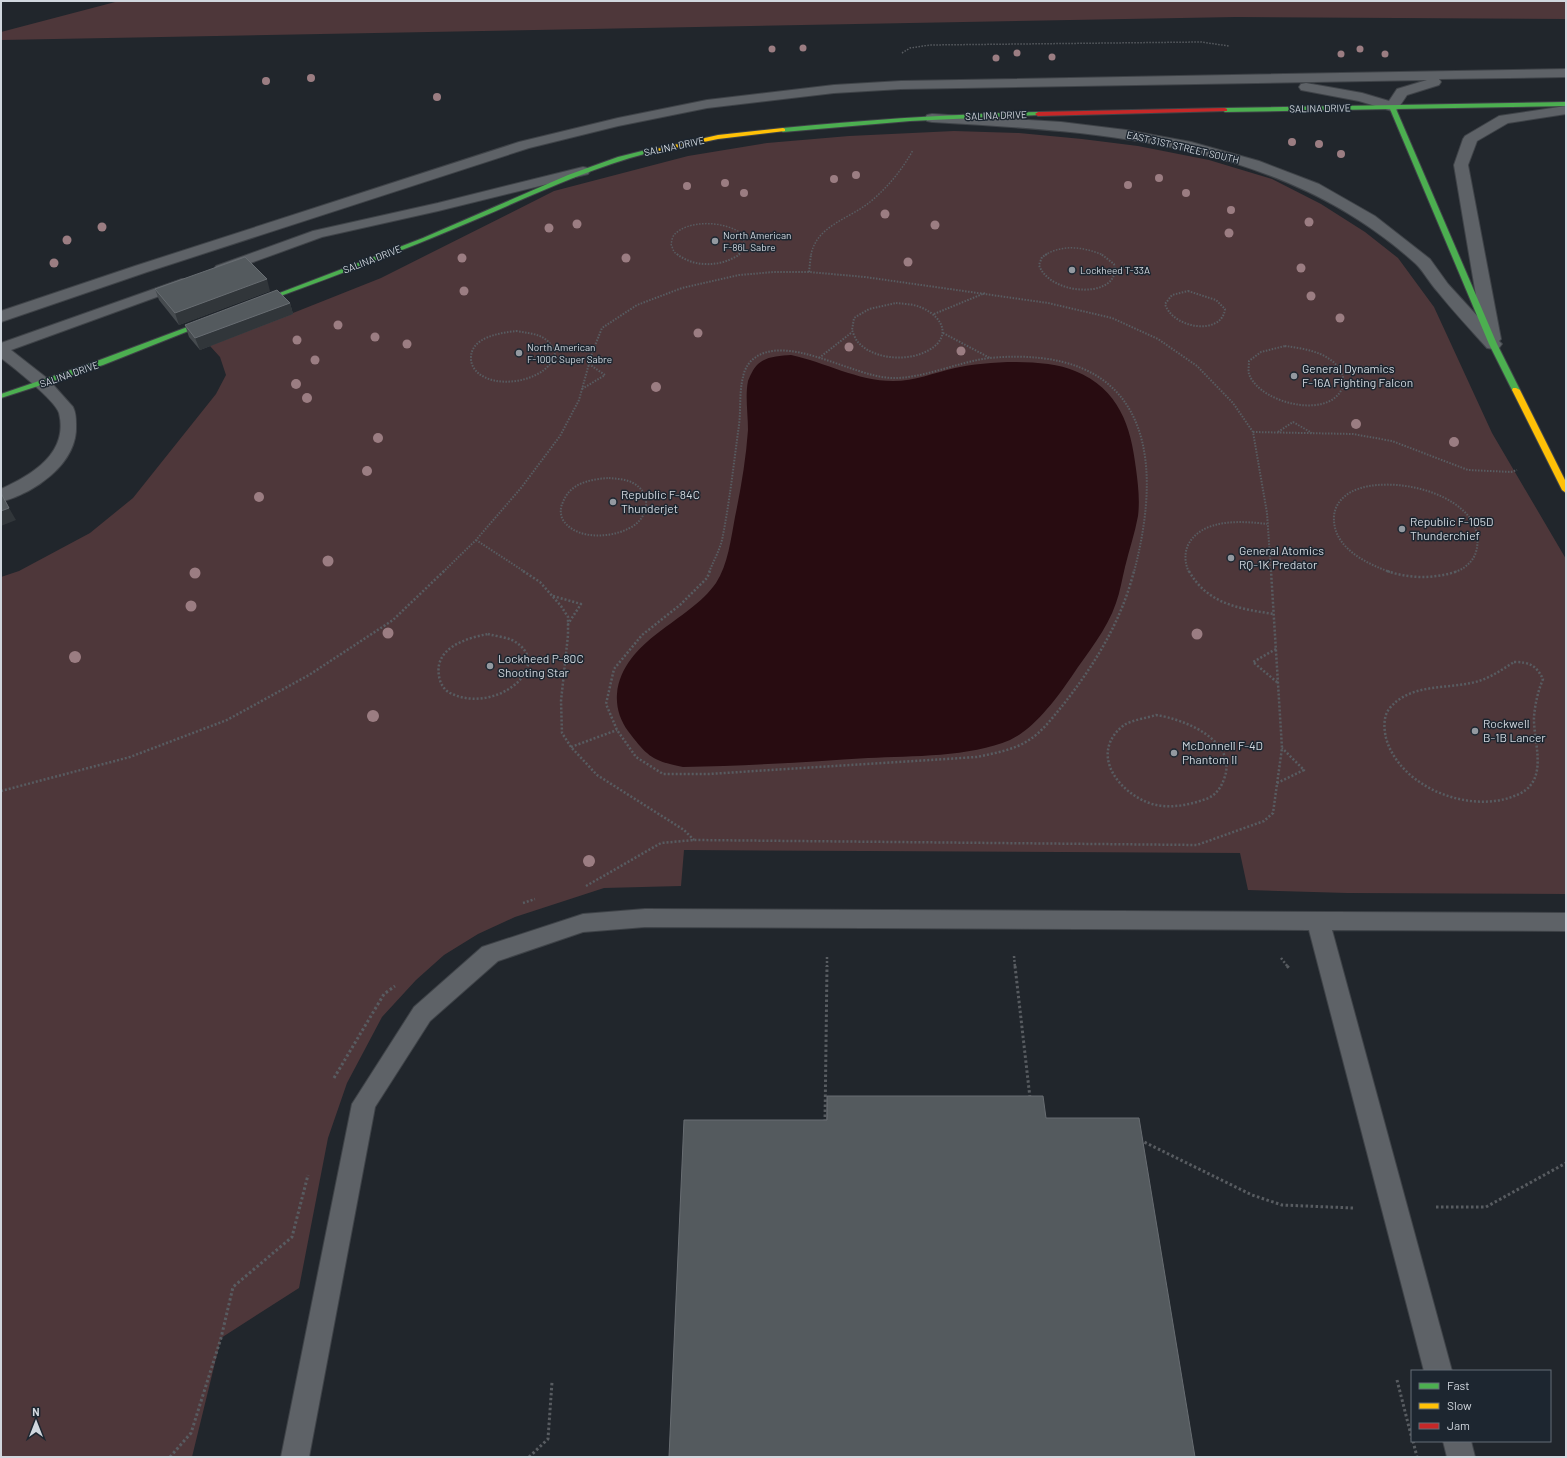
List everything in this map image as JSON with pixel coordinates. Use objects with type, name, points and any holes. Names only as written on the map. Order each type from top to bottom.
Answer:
[{"type":"street","name":"SALINA DRIVE","points":[[1,317],[141,269],[524,145],[618,122],[707,104],[834,90],[901,85],[1566,73]]},
{"type":"street","points":[[1392,107],[1402,92],[1425,83],[1482,74]]},
{"type":"street","name":"SALINA DRIVE","points":[[1258,79],[1362,97],[1392,107]]},
{"type":"street","name":"SALINA DRIVE","points":[[248,307],[448,230],[583,171],[619,158],[718,137],[858,122],[975,115],[1566,104]]},
{"type":"street","name":"EAST 31ST STREET SOUTH","points":[[1392,107],[1493,344],[1552,461],[1564,481]]},
{"type":"street","points":[[1493,344],[1461,165],[1470,139],[1504,119],[1566,110]]},
{"type":"street","name":"EAST 31ST STREET SOUTH","points":[[927,118],[1030,124],[1125,134],[1207,150],[1257,165],[1299,181],[1346,205],[1381,227],[1421,260],[1442,287],[1493,344]]},
{"type":"street","name":"SALINA DRIVE","points":[[1,396],[100,363],[226,315]]},
{"type":"lane","points":[[1,349],[318,234],[438,207],[583,171]]},
{"type":"lane","points":[[1,349],[42,382],[67,411],[67,440],[59,457],[29,484],[1,496]]},
{"type":"lane","points":[[295,1457],[364,1104],[422,1014],[490,954],[583,924],[645,918],[1566,922]]},
{"type":"lane","points":[[1318,921],[1438,1370]]},
{"type":"lane","points":[[1457,1442],[1461,1457]]},
{"type":"path","points":[[695,224],[719,224],[739,232],[744,238],[745,246],[741,253],[722,263],[709,265],[686,261],[677,257],[672,251],[670,245],[671,238],[685,227],[695,224]]},
{"type":"path","points":[[1059,248],[1083,248],[1096,251],[1106,256],[1113,263],[1116,271],[1114,278],[1108,284],[1098,288],[1084,290],[1060,287],[1043,276],[1039,270],[1039,263],[1043,257],[1059,248]]},
{"type":"path","points":[[1,791],[130,758],[227,720],[308,675],[392,620],[476,540],[521,488],[560,436],[579,400],[589,364],[602,328],[637,305],[682,288],[739,275],[774,272],[809,272],[985,293],[1048,303],[1112,318],[1158,339],[1197,366],[1233,403],[1253,432],[1353,434],[1392,441],[1468,470],[1511,472],[1552,461]]},
{"type":"path","points":[[1188,291],[1208,294],[1222,304],[1225,310],[1224,316],[1219,321],[1212,324],[1197,326],[1183,323],[1175,319],[1165,309],[1167,299],[1179,292],[1188,291]]},
{"type":"path","points":[[934,314],[985,293]]},
{"type":"path","points":[[896,303],[910,304],[923,308],[934,314],[941,322],[943,334],[942,339],[936,346],[926,352],[913,356],[898,357],[882,355],[868,350],[858,343],[851,334],[852,324],[857,315],[867,308],[881,304],[896,303]]},
{"type":"path","points":[[516,331],[530,332],[547,339],[556,351],[555,360],[549,368],[538,376],[509,382],[484,378],[475,372],[471,365],[470,357],[477,345],[491,336],[516,331]]},
{"type":"path","points":[[819,358],[851,334]]},
{"type":"path","points":[[943,334],[991,359]]},
{"type":"path","points":[[1285,346],[1315,352],[1333,362],[1344,375],[1345,384],[1342,392],[1334,399],[1322,403],[1308,405],[1290,403],[1274,398],[1260,390],[1250,381],[1247,370],[1249,361],[1257,353],[1269,348],[1285,346]]},
{"type":"path","points":[[788,350],[804,352],[846,367],[893,378],[922,374],[958,363],[991,359],[1022,357],[1058,360],[1099,376],[1130,407],[1144,446],[1148,490],[1142,531],[1131,583],[1114,630],[1086,672],[1056,712],[1034,736],[1010,749],[977,758],[693,774],[663,774],[636,758],[617,730],[606,704],[614,669],[642,635],[680,605],[707,578],[723,537],[739,423],[742,380],[745,369],[752,360],[767,352],[788,350]]},
{"type":"path","points":[[582,389],[606,375],[589,364]]},
{"type":"path","points":[[1277,433],[1293,422],[1313,434]]},
{"type":"path","points":[[594,479],[622,479],[641,490],[646,498],[647,507],[644,516],[636,524],[625,530],[613,534],[599,535],[584,533],[572,527],[563,520],[560,510],[563,499],[570,490],[581,484],[594,479]]},
{"type":"path","points":[[1389,483],[1413,485],[1437,494],[1458,506],[1463,511],[1472,522],[1479,538],[1477,554],[1466,567],[1447,575],[1416,577],[1401,575],[1378,568],[1358,556],[1343,543],[1335,528],[1334,513],[1339,500],[1352,490],[1369,484],[1389,483]]},
{"type":"path","points":[[1267,524],[1228,522],[1211,526],[1197,534],[1188,545],[1184,558],[1188,572],[1197,586],[1212,597],[1230,606],[1274,614]]},
{"type":"path","points":[[476,540],[540,582],[568,617],[561,701],[562,733],[571,747],[597,775],[684,830],[694,840]]},
{"type":"path","points":[[552,596],[581,604],[568,625]]},
{"type":"path","points":[[488,634],[502,636],[514,640],[522,648],[527,657],[528,667],[524,677],[516,686],[505,694],[492,699],[477,701],[462,698],[449,693],[441,683],[437,673],[439,661],[447,650],[459,642],[473,636],[488,634]]},
{"type":"path","points":[[1276,649],[1253,662],[1279,683]]},
{"type":"path","points":[[1514,662],[1528,662],[1538,667],[1543,679],[1538,690],[1534,717],[1534,737],[1539,756],[1537,776],[1526,790],[1508,798],[1486,802],[1461,800],[1436,791],[1414,778],[1397,761],[1387,743],[1384,726],[1389,710],[1402,696],[1423,689],[1482,680],[1514,662]]},
{"type":"path","points":[[1156,715],[1177,718],[1196,726],[1212,738],[1222,752],[1226,768],[1223,784],[1212,796],[1196,804],[1176,808],[1156,805],[1138,798],[1123,788],[1112,774],[1106,760],[1107,746],[1113,733],[1124,724],[1139,718],[1156,715]]},
{"type":"path","points":[[571,747],[617,730]]},
{"type":"path","points":[[1277,784],[1304,770],[1282,748]]},
{"type":"path","points":[[825,1123],[827,952]]},
{"type":"path","points":[[1014,953],[1030,1100]]},
{"type":"path","points":[[1279,956],[1291,970]]},
{"type":"path","points":[[1136,1138],[1252,1195],[1282,1205],[1354,1208],[1486,1207],[1566,1163]]},
{"type":"path","points":[[1352,1200],[1356,1215]]},
{"type":"path","points":[[1396,1377],[1411,1436]]},
{"type":"path","points":[[529,1457],[548,1439],[552,1382]]},
{"type":"path","points":[[1413,1442],[1417,1457]]},
{"type":"shaded area","points":[[119,1],[1566,1],[1566,19],[1236,17],[1,40],[1,32]]},
{"type":"shaded area","points":[[954,131],[1019,133],[1082,139],[1138,146],[1209,160],[1272,179],[1321,204],[1365,232],[1398,258],[1434,307],[1492,433],[1566,559],[1566,894],[1347,893],[1248,890],[1240,853],[684,850],[681,886],[604,888],[515,917],[478,934],[444,955],[416,980],[382,1017],[347,1083],[328,1138],[299,1288],[221,1338],[192,1457],[1,1457],[1,577],[19,571],[90,533],[133,498],[216,394],[226,375],[220,357],[210,346],[381,278],[554,191],[688,156],[767,143],[849,136]]},
{"type":"shaded area","points":[[791,355],[854,375],[893,381],[909,380],[955,368],[999,362],[1032,362],[1048,364],[1075,371],[1090,379],[1102,388],[1120,411],[1131,438],[1139,504],[1137,522],[1117,599],[1112,613],[1102,632],[1066,685],[1036,721],[1019,735],[994,746],[940,755],[753,765],[683,767],[657,760],[651,756],[640,746],[625,727],[618,709],[617,694],[622,675],[631,659],[659,632],[704,597],[716,583],[726,560],[745,463],[748,430],[748,381],[756,367],[764,360],[773,357]]},
{"type":"building","points":[[245,257],[267,279],[175,313],[155,289]]},
{"type":"building","points":[[277,290],[290,303],[195,338],[185,325]]},
{"type":"building","points":[[1,493],[9,508],[1,511]]},
{"type":"building","points":[[827,1096],[1043,1096],[1046,1118],[1139,1118],[1195,1457],[669,1457],[684,1120],[827,1120]]},
{"type":"traffic: fast","points":[[1225,110],[1566,104]]},
{"type":"traffic: fast","points":[[1392,107],[1493,344],[1516,390]]},
{"type":"traffic: fast","points":[[783,130],[910,119],[1038,114]]},
{"type":"traffic: fast","points":[[254,304],[425,239],[570,176],[646,152]]},
{"type":"traffic: fast","points":[[1,396],[100,363],[214,319]]},
{"type":"traffic: slow","points":[[646,152],[718,137],[783,130]]},
{"type":"traffic: slow","points":[[1516,390],[1566,490]]},
{"type":"traffic: jam","points":[[1038,114],[1225,110]]},
{"type":"place","name":"North American F-86L Sabre","points":[[715,241]]},
{"type":"place","name":"Lockheed T-33A","points":[[1072,270]]},
{"type":"place","name":"North American F-100C Super Sabre","points":[[519,353]]},
{"type":"place","name":"General Dynamics F-16A Fighting Falcon","points":[[1294,376]]},
{"type":"place","name":"Republic F-84C Thunderjet","points":[[613,502]]},
{"type":"place","name":"Republic F-105D Thunderchief","points":[[1402,529]]},
{"type":"place","name":"General Atomics RQ-1K Predator","points":[[1231,558]]},
{"type":"place","name":"Lockheed P-80C Shooting Star","points":[[490,666]]},
{"type":"place","name":"Rockwell B-1B Lancer","points":[[1475,731]]},
{"type":"place","name":"McDonnell F-4D Phantom II","points":[[1174,753]]}]
